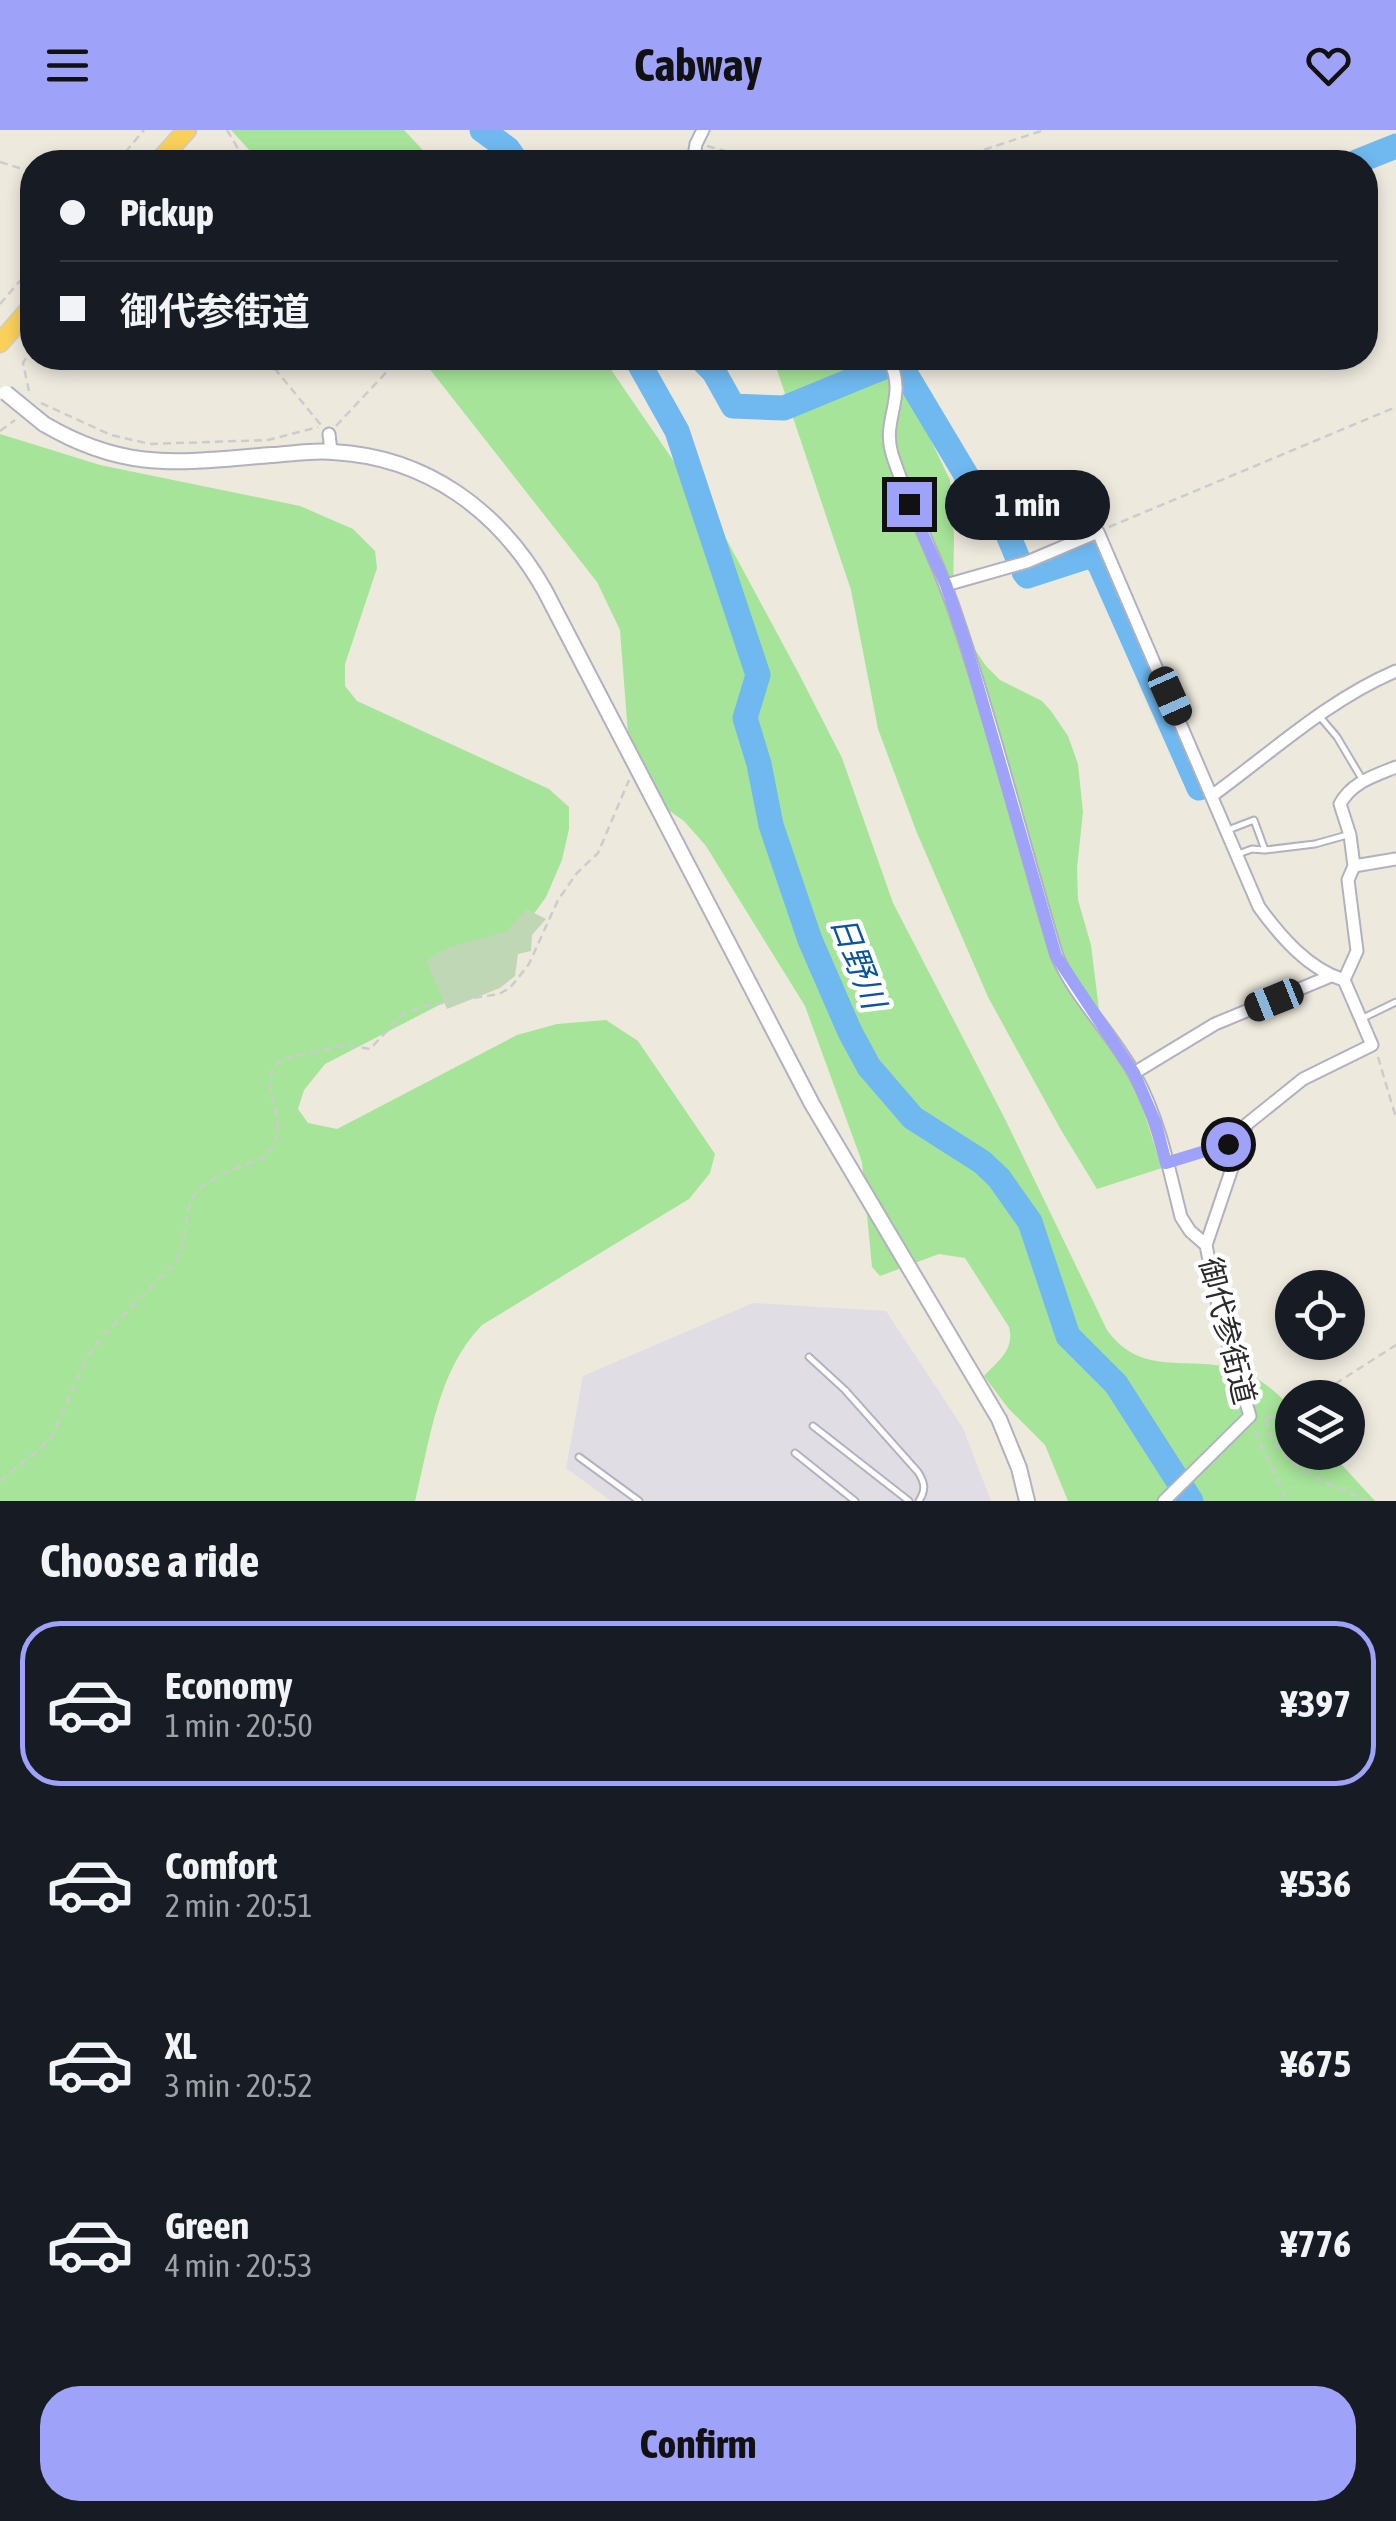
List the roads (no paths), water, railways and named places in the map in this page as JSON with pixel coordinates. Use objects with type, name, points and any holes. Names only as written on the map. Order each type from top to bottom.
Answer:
[{"type":"highway","points":[[169,150],[187,130]]},
{"type":"highway","points":[[0,343],[20,320]]},
{"type":"street","name":"御代参街道","points":[[893,370],[898,388],[890,448],[909,504],[946,585],[1056,956],[1134,1073],[1156,1124],[1181,1217],[1206,1245],[1217,1302],[1251,1419],[1202,1461],[1164,1501]]},
{"type":"street","points":[[3,391],[44,424],[104,454],[139,460],[208,460],[331,451],[386,460],[416,470],[466,497],[499,526],[528,560],[812,1104],[999,1419],[1019,1468],[1027,1501]]},
{"type":"street","points":[[326,430],[331,451]]},
{"type":"street","points":[[946,585],[1026,562],[1098,532],[1259,907],[1294,948],[1337,978],[1372,1045],[1303,1079],[1247,1124],[1206,1245]]},
{"type":"street","points":[[1213,795],[1319,716],[1362,687],[1396,671]]},
{"type":"street","points":[[1134,1073],[1215,1024],[1337,978],[1358,951],[1348,880],[1354,866],[1340,804],[1363,780],[1396,767]]},
{"type":"street","points":[[1354,866],[1396,859]]},
{"type":"lane","points":[[1319,716],[1337,736],[1363,780]]},
{"type":"lane","points":[[1228,830],[1254,820],[1264,850]]},
{"type":"lane","points":[[1237,855],[1252,849],[1315,844],[1350,835]]},
{"type":"lane","points":[[1361,1018],[1396,1002]]},
{"type":"lane","points":[[1166,1163],[1243,1136]]},
{"type":"lane","points":[[809,1357],[918,1472],[925,1490],[919,1501]]},
{"type":"lane","points":[[813,1426],[909,1501]]},
{"type":"lane","points":[[795,1453],[854,1501]]},
{"type":"lane","points":[[580,1457],[639,1501]]},
{"type":"waterway","name":"日野川","points":[[482,130],[509,150]]},
{"type":"waterway","points":[[1378,153],[1396,146]]},
{"type":"waterway","name":"日野川","points":[[643,370],[677,431],[758,675],[745,718],[771,825],[810,940],[850,1032],[869,1067],[913,1118],[982,1162],[999,1178],[1030,1222],[1068,1336],[1116,1384],[1191,1501]]},
{"type":"waterway","points":[[712,370],[733,406],[784,408],[877,370]]},
{"type":"waterway","points":[[903,370],[987,510],[998,511],[1019,561]]},
{"type":"waterway","points":[[1024,572],[1027,576],[1092,555],[1100,565],[1199,788]]}]
